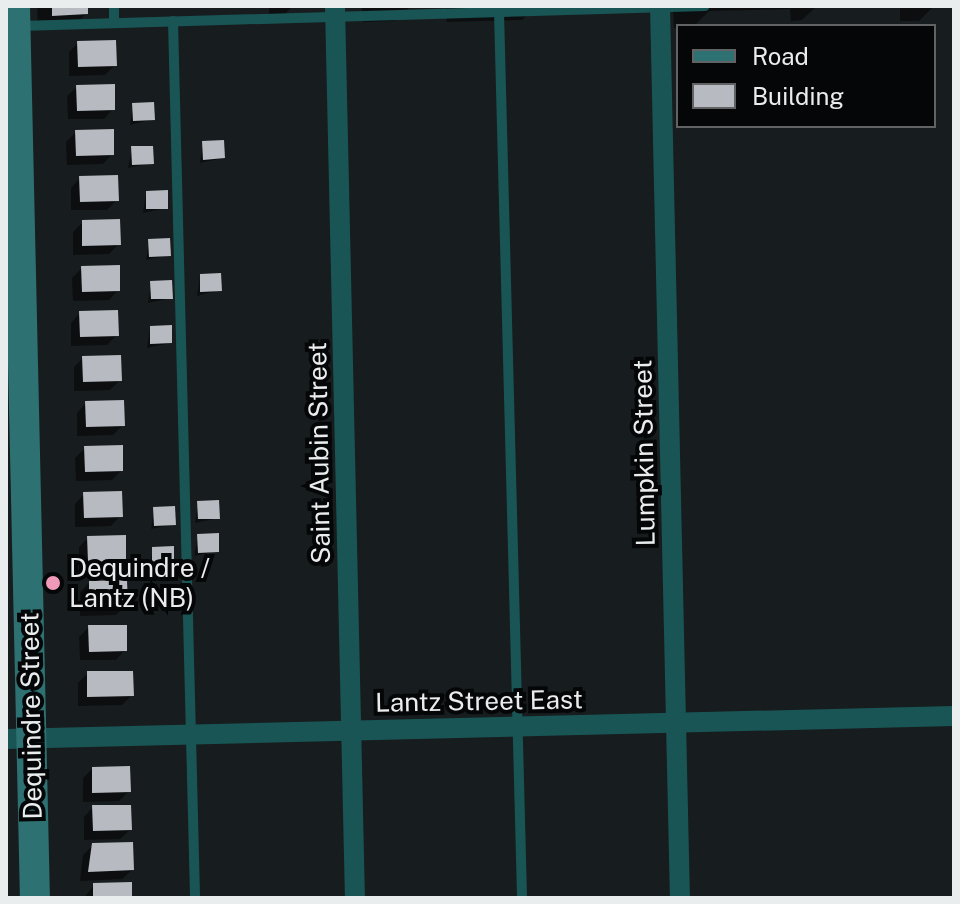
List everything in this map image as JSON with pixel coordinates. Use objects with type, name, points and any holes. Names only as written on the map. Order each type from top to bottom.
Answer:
[{"type":"street","name":"Lumpkin Street","points":[[660,6],[680,898]]},
{"type":"street","name":"Saint Aubin Street","points":[[335,11],[355,898]]},
{"type":"street","name":"Dequindre Street","points":[[12,19],[19,739],[35,898]]},
{"type":"street","name":"Lantz Street East","points":[[19,739],[954,716]]},
{"type":"lane","points":[[114,6],[114,23]]},
{"type":"lane","points":[[234,19],[235,6]]},
{"type":"lane","points":[[12,19],[114,23],[234,19],[335,11],[499,12],[705,6]]},
{"type":"lane","points":[[499,12],[522,898]]},
{"type":"lane","points":[[173,21],[195,898]]},
{"type":"building","points":[[52,6],[88,6],[88,14],[52,16]]},
{"type":"building","points":[[116,40],[117,66],[78,67],[77,41]]},
{"type":"building","points":[[115,84],[115,110],[77,111],[76,85]]},
{"type":"building","points":[[154,102],[155,120],[133,121],[132,103]]},
{"type":"building","points":[[114,129],[114,155],[76,156],[75,130]]},
{"type":"building","points":[[224,140],[225,158],[203,160],[202,141]]},
{"type":"building","points":[[131,146],[153,146],[154,164],[132,165]]},
{"type":"building","points":[[118,175],[119,201],[80,202],[79,176]]},
{"type":"building","points":[[168,190],[168,209],[146,209],[146,191]]},
{"type":"building","points":[[120,219],[121,245],[82,246],[82,220]]},
{"type":"building","points":[[170,238],[171,256],[149,257],[148,239]]},
{"type":"building","points":[[120,265],[120,291],[82,292],[81,266]]},
{"type":"building","points":[[221,273],[222,291],[200,292],[200,274]]},
{"type":"building","points":[[172,280],[173,299],[151,299],[150,281]]},
{"type":"building","points":[[118,310],[119,336],[80,337],[79,311]]},
{"type":"building","points":[[172,325],[172,343],[150,344],[150,326]]},
{"type":"building","points":[[121,355],[122,381],[83,382],[82,356]]},
{"type":"building","points":[[124,400],[125,426],[86,427],[85,401]]},
{"type":"building","points":[[123,445],[123,471],[85,472],[84,446]]},
{"type":"building","points":[[122,491],[123,517],[84,518],[83,492]]},
{"type":"building","points":[[219,500],[220,519],[198,519],[197,501]]},
{"type":"building","points":[[175,506],[176,525],[154,526],[153,507]]},
{"type":"building","points":[[219,533],[219,552],[198,553],[197,534]]},
{"type":"building","points":[[126,535],[126,561],[88,562],[87,536]]},
{"type":"building","points":[[174,546],[174,564],[152,565],[152,547]]},
{"type":"building","points":[[127,580],[128,606],[89,607],[89,581]]},
{"type":"building","points":[[88,625],[127,625],[127,651],[89,652]]},
{"type":"building","points":[[87,671],[133,671],[134,696],[87,697]]},
{"type":"building","points":[[130,766],[131,792],[92,793],[92,767]]},
{"type":"building","points":[[92,805],[131,805],[132,830],[93,831]]},
{"type":"building","points":[[133,842],[134,870],[88,872],[92,843]]},
{"type":"building","points":[[132,882],[132,898],[93,898],[93,883]]},
{"type":"place","name":"Dequindre / Lantz (NB)","points":[[53,583]]}]
